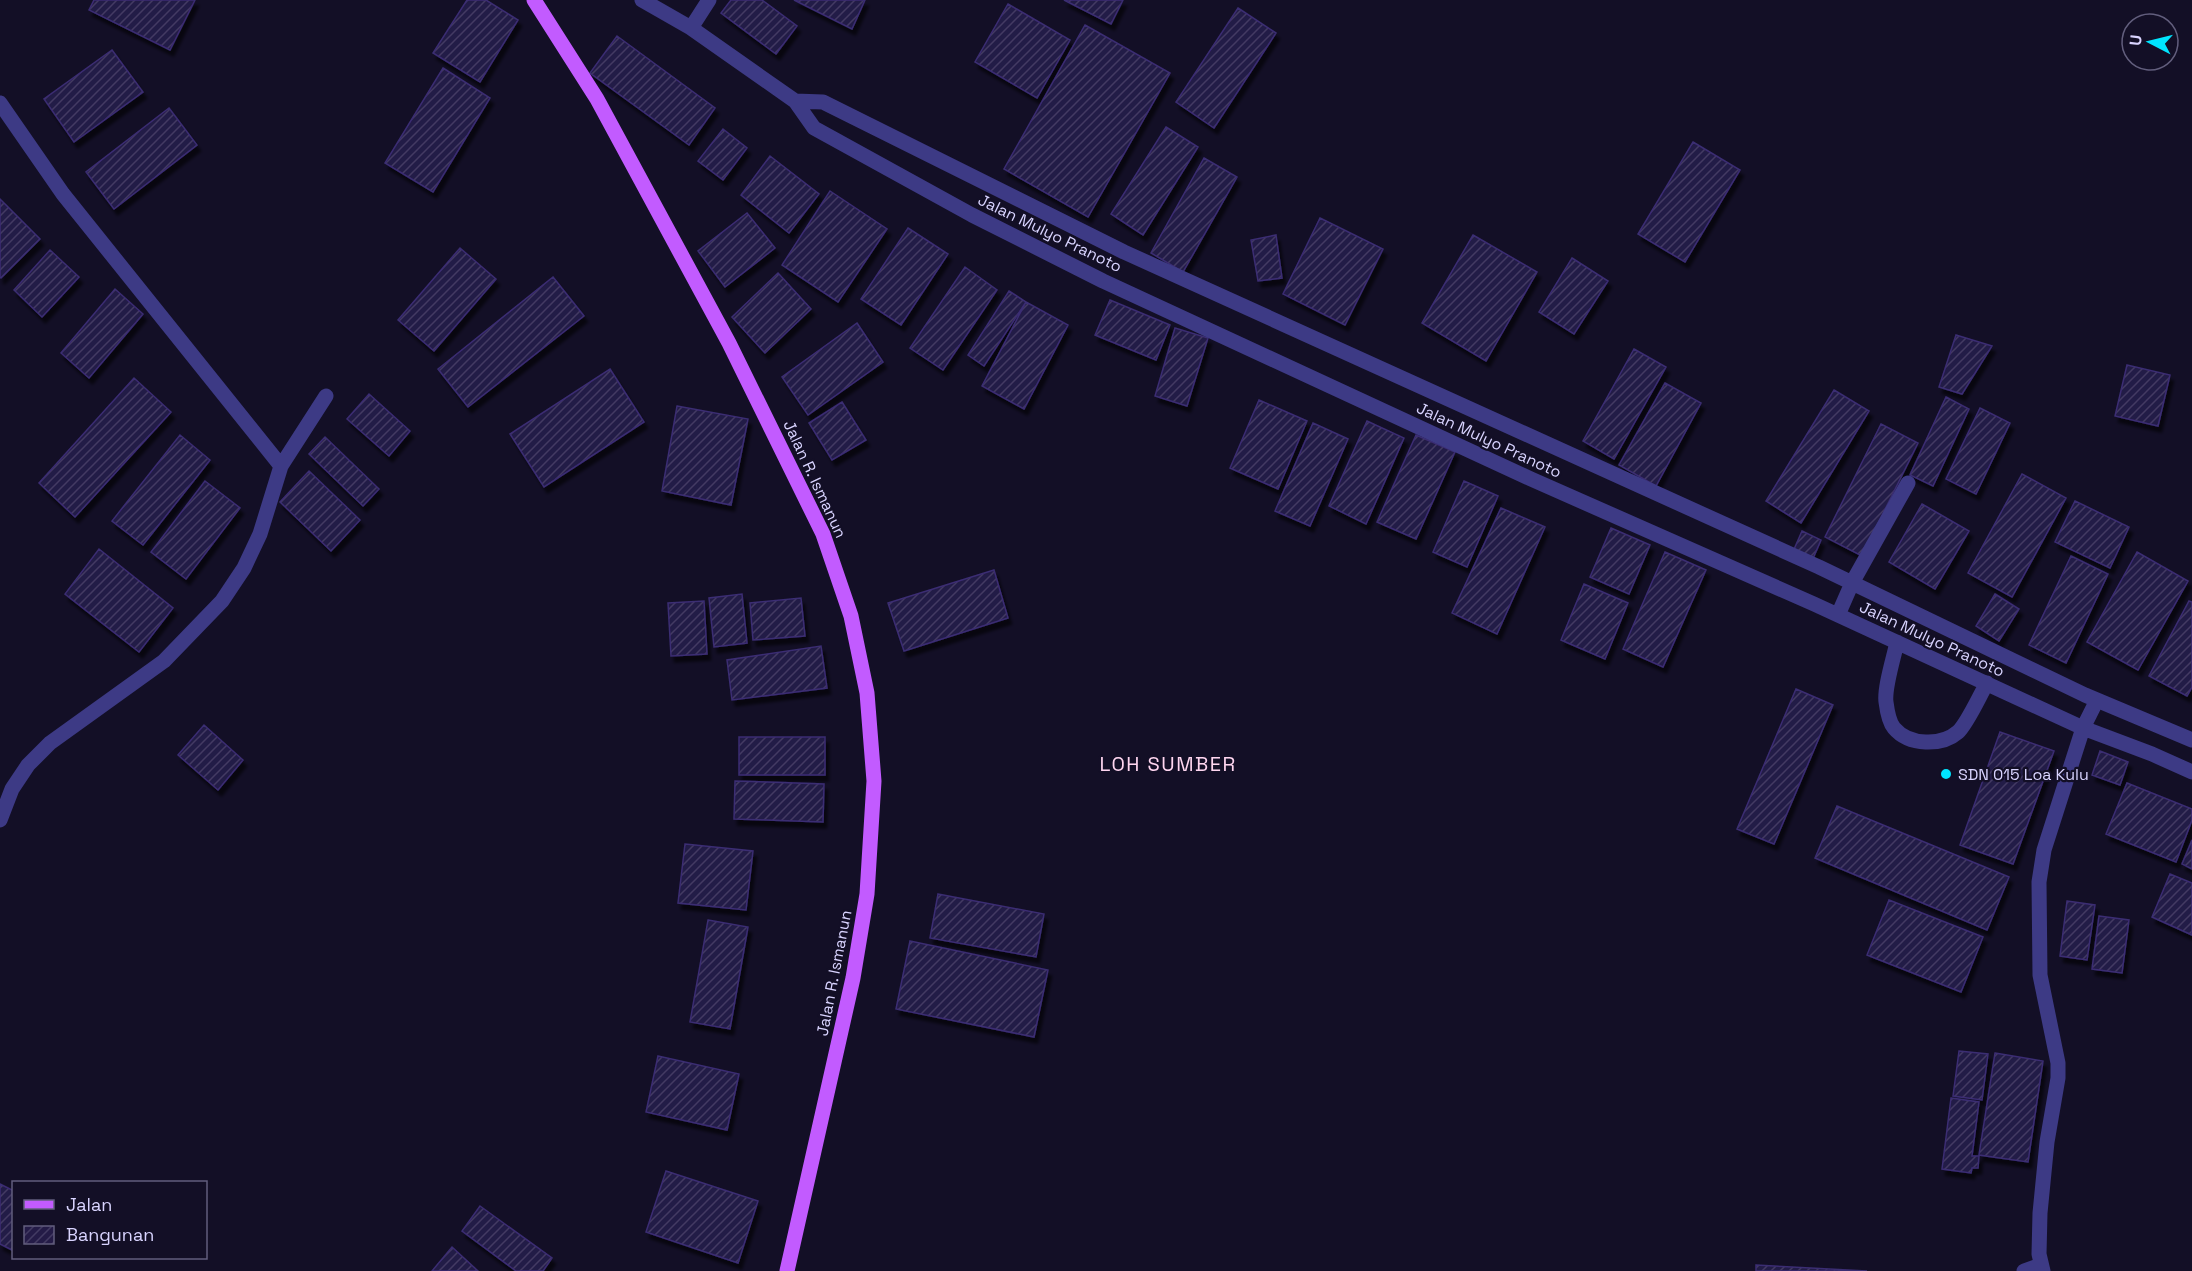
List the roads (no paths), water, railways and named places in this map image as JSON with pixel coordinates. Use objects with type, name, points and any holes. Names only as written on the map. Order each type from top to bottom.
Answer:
[{"type":"main road","name":"Jalan R. Ismanun","points":[[534,0],[597,99],[729,343],[823,534],[851,616],[867,693],[874,781],[867,894],[853,978],[787,1271]]},
{"type":"street","name":"Jalan Mulyo Pranoto","points":[[642,0],[692,28],[795,101],[814,128],[972,215],[1093,276],[1531,479],[1838,615],[2083,728],[2192,772]]},
{"type":"street","points":[[692,28],[709,0]]},
{"type":"street","name":"Jalan Mulyo Pranoto","points":[[795,101],[823,102],[1124,252],[1851,583],[2097,700],[2192,740]]},
{"type":"street","points":[[0,103],[63,194],[281,466]]},
{"type":"street","points":[[0,820],[12,789],[28,765],[50,742],[164,661],[222,601],[244,568],[260,534],[281,466],[326,396]]},
{"type":"street","points":[[1838,615],[1851,583],[1908,483]]},
{"type":"street","points":[[1896,642],[1885,699],[1894,729],[1904,736],[1922,742],[1945,740],[1960,731],[1987,683]]},
{"type":"street","points":[[2024,1271],[2042,1268],[2040,1214],[2058,1063],[2040,975],[2039,882],[2044,850],[2083,728],[2097,700]]},
{"type":"place","name":"SDN 015 Loa Kulu","points":[[1946,774]]},
{"type":"district","name":"LOH SUMBER","points":[[1168,764]]}]
